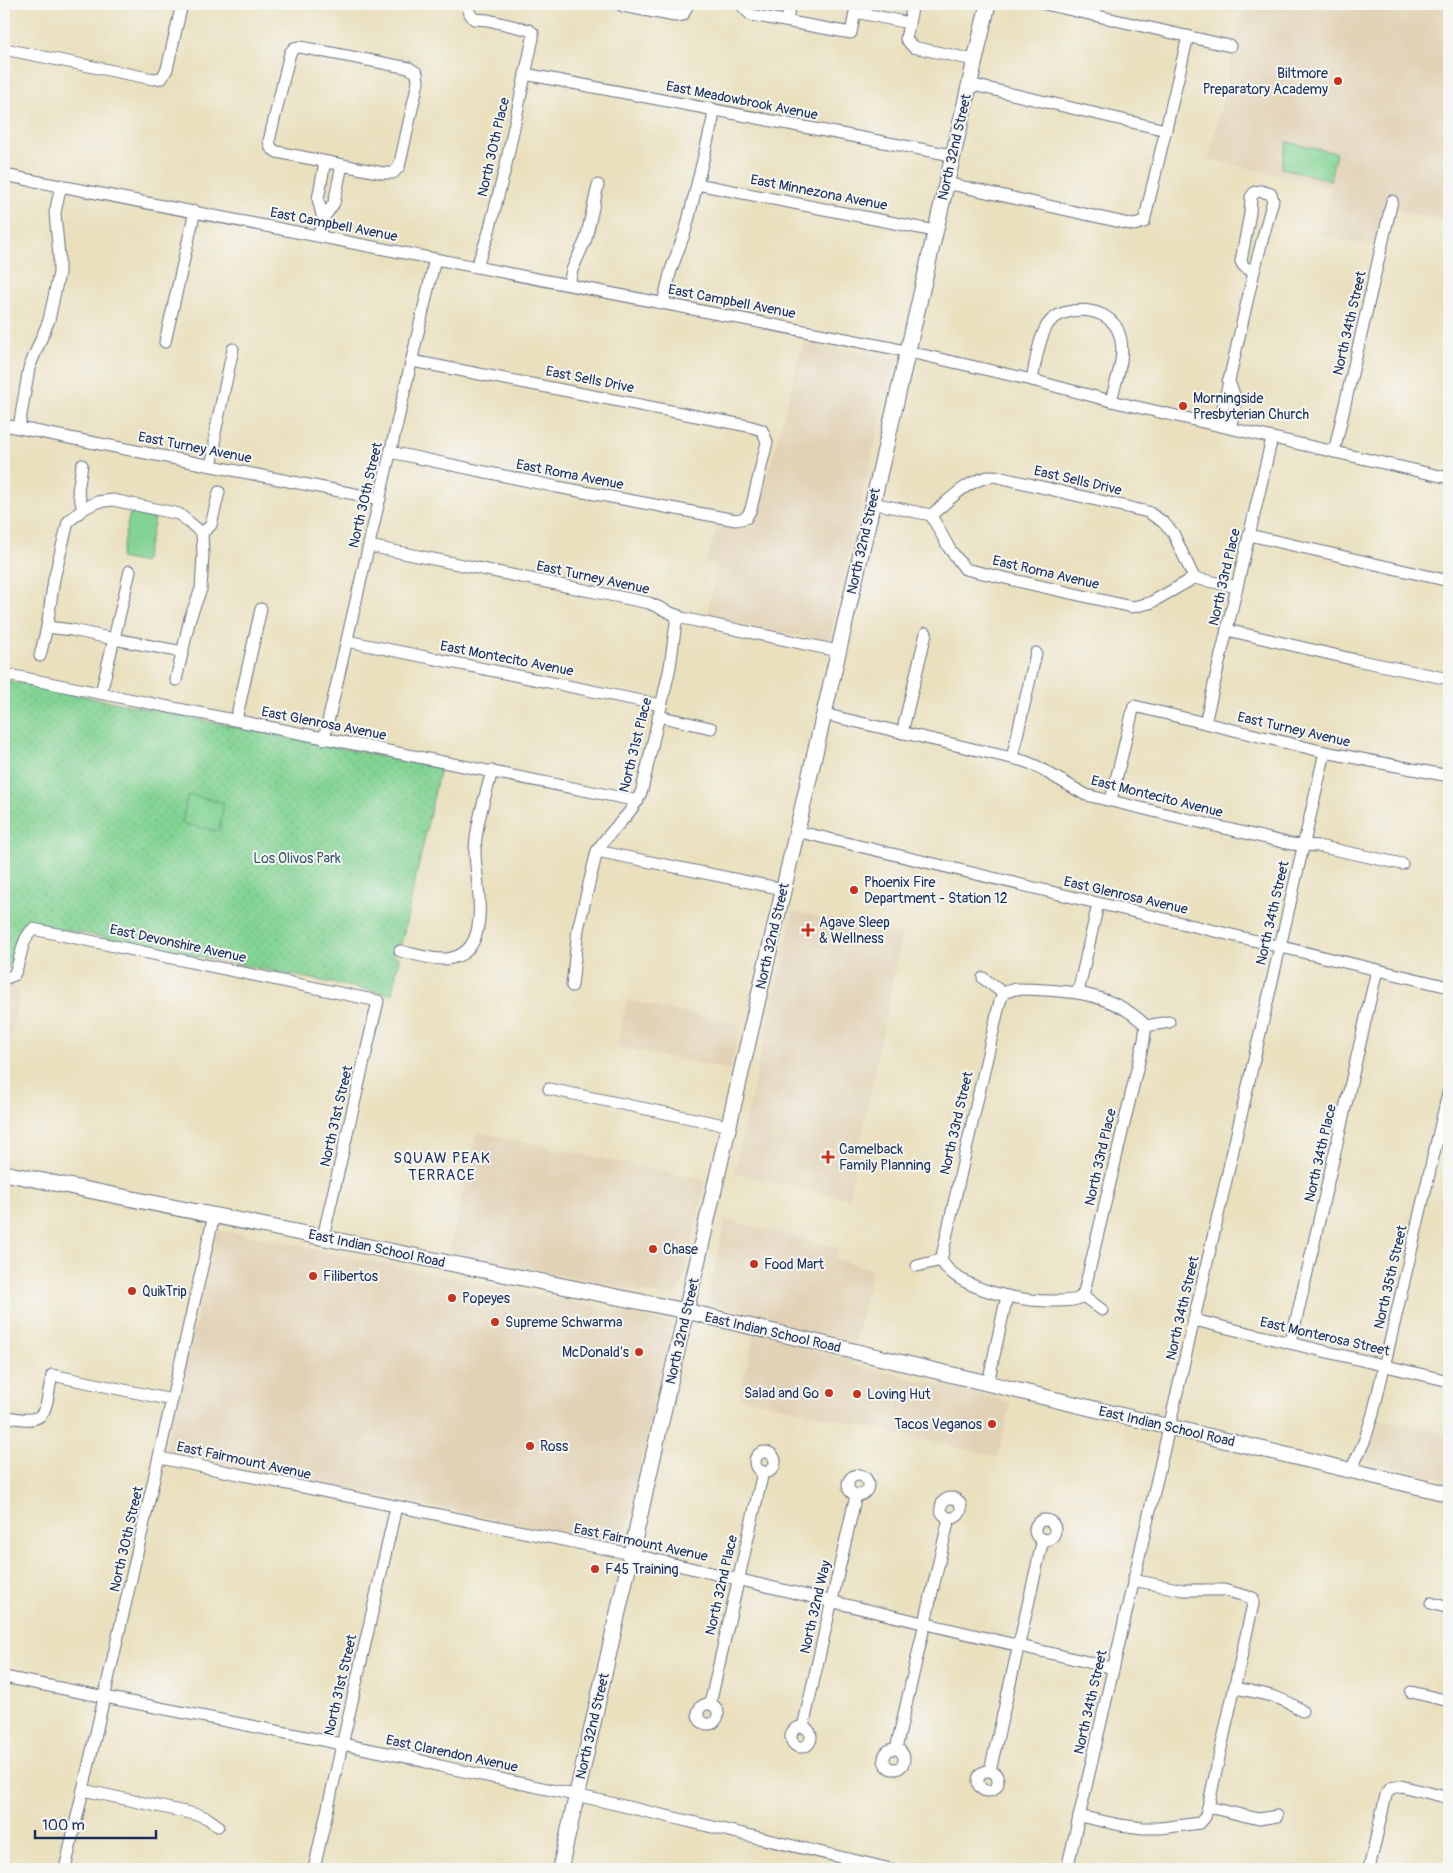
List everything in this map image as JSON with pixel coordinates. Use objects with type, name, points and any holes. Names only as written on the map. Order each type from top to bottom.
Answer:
[{"type":"main road","name":"North 32nd Street","points":[[560,1869],[728,1126],[988,4]]},
{"type":"main road","name":"East Indian School Road","points":[[4,1173],[686,1311],[1449,1494]]},
{"type":"street","points":[[4,49],[152,79],[162,78],[167,69],[182,4]]},
{"type":"street","points":[[467,4],[470,14],[474,19]]},
{"type":"street","points":[[474,4],[476,13],[474,19]]},
{"type":"street","points":[[620,4],[675,16],[686,9]]},
{"type":"street","points":[[787,21],[790,4]]},
{"type":"street","points":[[913,4],[906,39],[913,47],[974,60]]},
{"type":"street","points":[[1045,4],[1230,46]]},
{"type":"street","points":[[742,7],[751,14],[851,33],[855,12],[909,22]]},
{"type":"street","name":"North 30th Place","points":[[474,19],[529,30],[533,33],[494,210],[476,266]]},
{"type":"street","points":[[946,183],[1134,225],[1144,222],[1188,36]]},
{"type":"street","points":[[300,47],[409,68],[417,73],[418,82],[398,167],[394,173],[382,173],[325,162],[277,152],[270,148],[269,141],[290,53],[294,48],[300,47]]},
{"type":"street","name":"East Meadowbrook Avenue","points":[[525,74],[952,155]]},
{"type":"street","points":[[969,84],[1166,130]]},
{"type":"street","points":[[663,303],[671,270],[686,229],[713,119],[713,110]]},
{"type":"street","points":[[320,236],[323,219],[318,199],[325,162]]},
{"type":"street","points":[[323,219],[334,203],[342,165]]},
{"type":"street","name":"East Campbell Avenue","points":[[4,175],[907,351],[1032,380],[1110,401],[1449,478]]},
{"type":"street","name":"East Minnezona Avenue","points":[[697,184],[935,230]]},
{"type":"street","points":[[569,284],[572,270],[586,239],[598,185]]},
{"type":"street","points":[[19,427],[29,368],[49,320],[59,273],[54,213],[61,186]]},
{"type":"street","points":[[320,189],[336,192]]},
{"type":"street","points":[[1225,427],[1230,396],[1228,381],[1273,200],[1271,194],[1261,190],[1255,192],[1251,197],[1241,261],[1242,265],[1247,269],[1254,271]]},
{"type":"street","name":"North 34th Street","points":[[1334,452],[1392,201]]},
{"type":"street","points":[[165,342],[195,212]]},
{"type":"street","name":"North 30th Street","points":[[324,739],[435,258]]},
{"type":"street","points":[[1032,380],[1041,342],[1048,324],[1062,313],[1087,310],[1107,317],[1119,331],[1123,350],[1110,401]]},
{"type":"street","points":[[211,465],[215,448],[215,433],[233,349]]},
{"type":"street","name":"East Sells Drive","points":[[412,361],[562,388],[762,430],[767,442],[751,509],[746,518]]},
{"type":"street","name":"East Turney Avenue","points":[[4,424],[380,499]]},
{"type":"street","name":"North 33rd Place","points":[[1205,723],[1272,438]]},
{"type":"street","name":"East Roma Avenue","points":[[390,452],[566,489],[736,520],[746,518]]},
{"type":"street","points":[[82,465],[78,491],[83,509]]},
{"type":"street","name":"East Sells Drive","points":[[931,515],[968,484],[981,477],[994,476],[1148,512],[1164,522],[1173,533],[1194,578]]},
{"type":"street","points":[[202,533],[211,525],[219,492]]},
{"type":"street","points":[[40,656],[48,627],[54,579],[68,522],[83,509],[97,502],[113,500],[179,514],[202,533],[203,555],[200,589],[190,618],[176,680]]},
{"type":"street","points":[[872,503],[931,515]]},
{"type":"street","name":"East Roma Avenue","points":[[931,515],[949,548],[965,569],[1132,607],[1150,603],[1194,578]]},
{"type":"street","points":[[1249,535],[1449,582]]},
{"type":"street","name":"East Turney Avenue","points":[[369,546],[649,603],[682,618],[838,651]]},
{"type":"street","points":[[101,693],[130,571]]},
{"type":"street","points":[[1194,578],[1237,587]]},
{"type":"street","points":[[236,720],[261,609]]},
{"type":"street","name":"North 31st Place","points":[[572,986],[578,929],[597,851],[602,842],[638,801],[670,667],[677,615]]},
{"type":"street","points":[[48,627],[183,652]]},
{"type":"street","points":[[1227,630],[1449,679]]},
{"type":"street","points":[[902,733],[926,633]]},
{"type":"street","name":"East Montecito Avenue","points":[[347,641],[660,710],[711,728]]},
{"type":"street","points":[[1012,758],[1036,653]]},
{"type":"street","name":"East Glenrosa Avenue","points":[[4,674],[638,801]]},
{"type":"street","name":"East Turney Avenue","points":[[1111,800],[1134,706],[1325,752],[1449,776]]},
{"type":"street","name":"East Montecito Avenue","points":[[823,714],[1012,758],[1034,765],[1086,795],[1303,846],[1318,846],[1402,864]]},
{"type":"street","name":"North 34th Street","points":[[1067,1869],[1325,752]]},
{"type":"street","points":[[400,951],[444,960],[462,954],[470,947],[479,919],[480,903],[476,868],[476,845],[492,771]]},
{"type":"street","name":"East Glenrosa Avenue","points":[[796,831],[1449,987]]},
{"type":"street","points":[[597,851],[783,889]]},
{"type":"street","points":[[1078,992],[1098,904]]},
{"type":"street","name":"East Devonshire Avenue","points":[[4,979],[14,975],[20,963],[25,937],[33,929],[378,1001]]},
{"type":"street","name":"North 34th Place","points":[[1291,1342],[1377,970]]},
{"type":"street","points":[[983,978],[1003,993],[1015,989],[1078,992],[1114,1004],[1137,1017],[1146,1026],[1169,1022]]},
{"type":"street","name":"North 33rd Street","points":[[940,1260],[1003,993]]},
{"type":"street","name":"North 31st Street","points":[[323,1237],[378,1001]]},
{"type":"street","name":"North 33rd Place","points":[[1082,1295],[1146,1026]]},
{"type":"street","name":"North 35th Street","points":[[1351,1470],[1364,1442],[1385,1365],[1449,1088]]},
{"type":"street","points":[[549,1089],[728,1126]]},
{"type":"street","name":"North 30th Street","points":[[65,1869],[214,1215]]},
{"type":"street","points":[[917,1266],[940,1260],[945,1268],[957,1276],[1007,1296],[1043,1302],[1078,1299],[1082,1295],[1102,1310]]},
{"type":"street","points":[[988,1383],[1007,1296]]},
{"type":"street","name":"East Monterosa Street","points":[[1194,1320],[1449,1381]]},
{"type":"street","points":[[4,1416],[31,1421],[38,1418],[44,1411],[52,1375],[172,1400]]},
{"type":"street","name":"East Fairmount Avenue","points":[[160,1458],[631,1554],[1113,1668]]},
{"type":"street","name":"North 32nd Place","points":[[710,1704],[763,1472]]},
{"type":"street","name":"North 32nd Way","points":[[803,1727],[856,1495]]},
{"type":"street","name":"North 31st Street","points":[[314,1868],[396,1506]]},
{"type":"street","points":[[896,1749],[950,1518]]},
{"type":"street","points":[[990,1771],[1043,1539]]},
{"type":"street","points":[[1079,1816],[1132,1827],[1160,1828],[1200,1823],[1208,1807],[1254,1604],[1253,1598],[1224,1590],[1183,1590],[1133,1580]]},
{"type":"street","points":[[1431,1603],[1449,1608]]},
{"type":"street","name":"East Clarendon Avenue","points":[[4,1678],[412,1758],[891,1869]]},
{"type":"street","points":[[1235,1688],[1282,1699],[1292,1703],[1302,1711]]},
{"type":"street","points":[[1410,1692],[1449,1701]]},
{"type":"street","points":[[1369,1869],[1386,1795],[1392,1788],[1402,1786],[1449,1798]]},
{"type":"street","points":[[83,1790],[198,1815],[207,1818],[218,1826]]},
{"type":"street","points":[[1208,1807],[1258,1819],[1278,1816]]},
{"type":"street","points":[[314,1868],[326,1869]]},
{"type":"shaded area","name":"Biltmore Preparatory Academy","points":[[1244,4],[1449,4],[1448,223],[1383,206],[1374,247],[1320,235],[1331,187],[1209,159]]},
{"type":"shaded area","points":[[803,342],[894,360],[829,642],[707,618],[716,566],[706,563],[718,523],[754,527]]},
{"type":"shaded area","points":[[793,911],[902,935],[849,1199],[734,1173]]},
{"type":"shaded area","points":[[11,983],[20,994],[4,1065],[4,986]]},
{"type":"shaded area","points":[[627,1000],[740,1025],[730,1070],[617,1047]]},
{"type":"shaded area","points":[[477,1132],[706,1180],[682,1285],[673,1298],[449,1252]]},
{"type":"shaded area","points":[[725,1220],[838,1247],[835,1259],[872,1269],[850,1364],[1011,1402],[998,1457],[740,1397],[758,1316],[711,1304],[708,1298]]},
{"type":"shaded area","points":[[217,1229],[672,1323],[623,1545],[165,1451]]},
{"type":"shaded area","points":[[1381,1419],[1449,1434],[1449,1480],[1369,1461],[1366,1453]]},
{"type":"green space","points":[[1287,142],[1336,153],[1330,180],[1281,168]]},
{"type":"green space","points":[[130,513],[155,519],[144,563],[120,558]]},
{"type":"green space","name":"Los Olivos Park","points":[[4,680],[440,768],[401,945],[396,944],[393,955],[399,958],[392,995],[37,924],[19,932],[9,968],[4,974]]},
{"type":"green space","points":[[191,795],[224,803],[219,830],[216,831],[182,823],[187,798]]},
{"type":"place","name":"Biltmore Preparatory Academy","points":[[1338,81]]},
{"type":"place","name":"Morningside Presbyterian Church","points":[[1183,406]]},
{"type":"place","name":"Phoenix Fire Department - Station 12","points":[[854,890]]},
{"type":"place","name":"Agave Sleep & Wellness","points":[[808,930]]},
{"type":"place","name":"Camelback Family Planning","points":[[828,1157]]},
{"type":"place","name":"Chase","points":[[653,1249]]},
{"type":"place","name":"Food Mart","points":[[754,1264]]},
{"type":"place","name":"Filibertos","points":[[313,1276]]},
{"type":"place","name":"QuikTrip","points":[[132,1291]]},
{"type":"place","name":"Popeyes","points":[[452,1298]]},
{"type":"place","name":"Supreme Schwarma","points":[[495,1322]]},
{"type":"place","name":"McDonald's","points":[[639,1352]]},
{"type":"place","name":"Salad and Go","points":[[829,1393]]},
{"type":"place","name":"Loving Hut","points":[[857,1394]]},
{"type":"place","name":"Tacos Veganos","points":[[992,1424]]},
{"type":"place","name":"Ross","points":[[530,1446]]},
{"type":"place","name":"F45 Training","points":[[595,1569]]},
{"type":"district","name":"SQUAW PEAK TERRACE","points":[[442,1166]]}]
